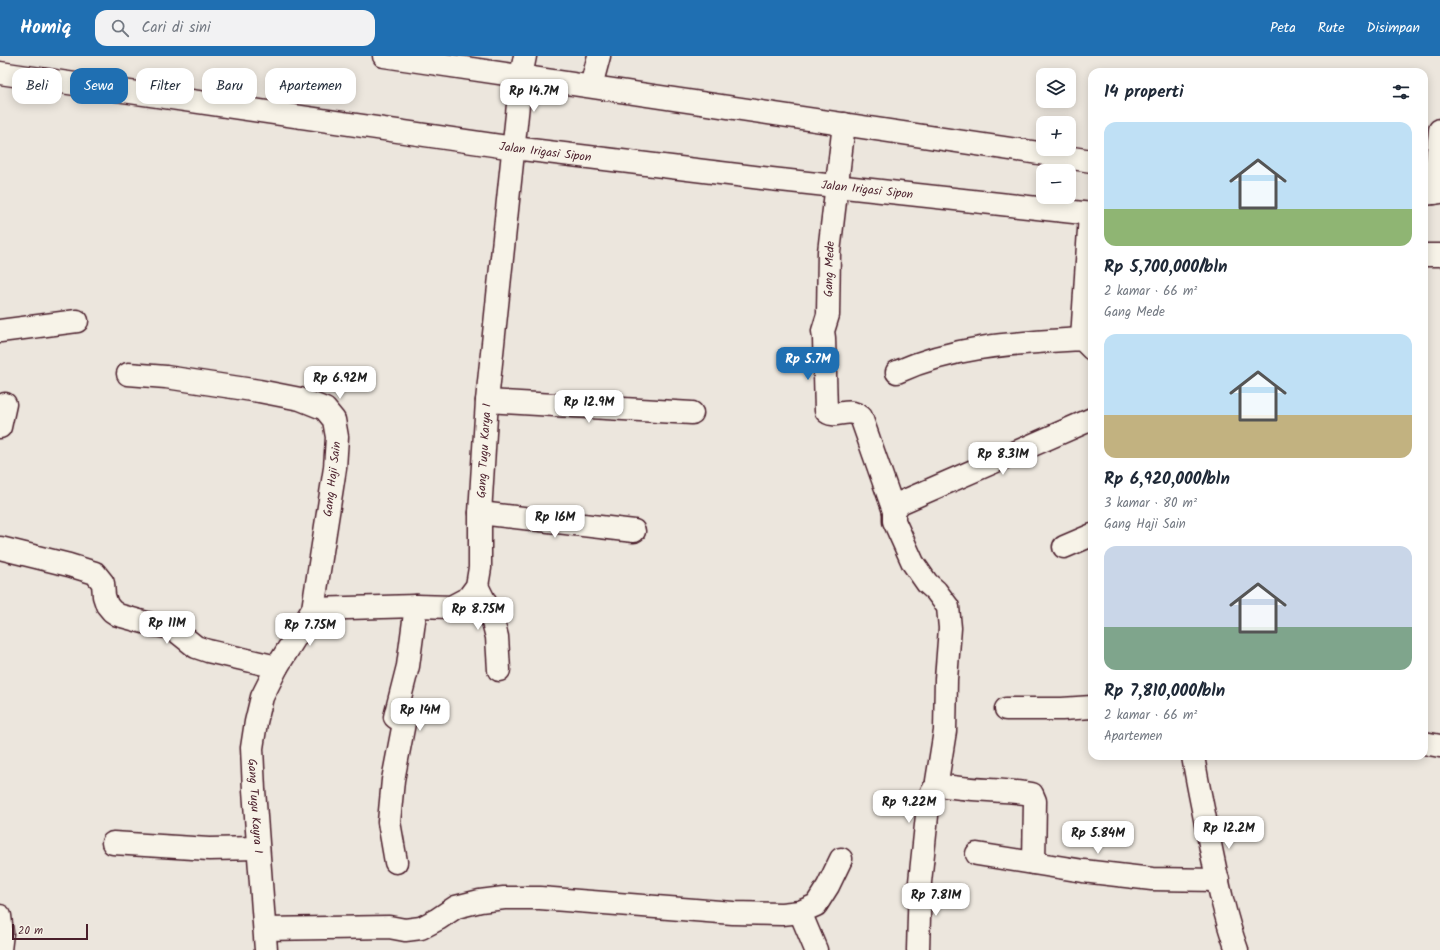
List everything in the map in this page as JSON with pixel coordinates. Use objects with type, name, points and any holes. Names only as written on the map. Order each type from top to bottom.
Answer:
[{"type":"street","points":[[384,56],[522,73],[843,132],[1088,162]]},
{"type":"street","points":[[591,86],[599,56]]},
{"type":"street","name":"Jalan Irigasi Sipon","points":[[0,73],[514,142],[838,178],[1088,214]]},
{"type":"street","name":"Gang Tugu Karya I","points":[[477,586],[480,568],[480,513],[487,401],[522,73]]},
{"type":"street","points":[[1433,193],[1440,130]]},
{"type":"street","name":"Gang Mede","points":[[843,132],[829,252],[828,314],[823,331],[826,411],[833,414],[849,412],[856,413],[861,417],[894,511]]},
{"type":"street","points":[[1428,255],[1440,255]]},
{"type":"street","points":[[897,372],[919,362],[957,352],[1006,344],[1087,344],[1088,312]]},
{"type":"street","points":[[0,331],[77,321]]},
{"type":"street","name":"Gang Haji Sain","points":[[128,374],[259,391],[300,399],[326,409],[334,420],[337,438],[335,468],[313,609]]},
{"type":"street","points":[[487,401],[692,413]]},
{"type":"street","points":[[0,427],[5,404]]},
{"type":"street","points":[[939,785],[937,781],[945,731],[946,679],[950,628],[948,608],[936,591],[927,583],[913,563],[894,521],[894,511],[900,502],[1088,420]]},
{"type":"street","points":[[480,513],[634,531]]},
{"type":"street","points":[[1064,547],[1088,537]]},
{"type":"street","points":[[0,548],[95,573],[103,583],[104,596],[107,604],[112,611],[118,615],[167,627],[176,631],[196,646],[208,651],[277,667],[313,609],[416,606],[452,607],[468,598],[477,586],[491,614],[497,637],[498,670]]},
{"type":"street","points":[[396,862],[389,822],[393,780],[404,723],[395,717],[408,666],[416,606]]},
{"type":"street","name":"Gang Tugu Kayra I","points":[[266,950],[252,748],[262,697],[277,667]]},
{"type":"street","points":[[1006,709],[1088,707]]},
{"type":"street","points":[[1428,744],[1440,746]]},
{"type":"street","points":[[1194,760],[1197,783],[1218,880],[1229,929],[1236,950]]},
{"type":"street","points":[[939,785],[956,788],[1017,791],[1032,794],[1035,800],[1034,863]]},
{"type":"street","points":[[918,950],[920,882],[928,806],[932,791],[939,785]]},
{"type":"street","points":[[113,842],[209,849],[258,848]]},
{"type":"street","points":[[976,854],[1083,871],[1152,879],[1218,880]]},
{"type":"street","points":[[265,928],[389,927],[405,930],[421,928],[456,907],[480,901],[504,898],[540,898],[733,913],[782,914],[800,912],[816,905],[828,886],[841,859]]},
{"type":"street","points":[[800,912],[816,950]]},
{"type":"street","points":[[0,916],[2,933],[0,950]]}]
